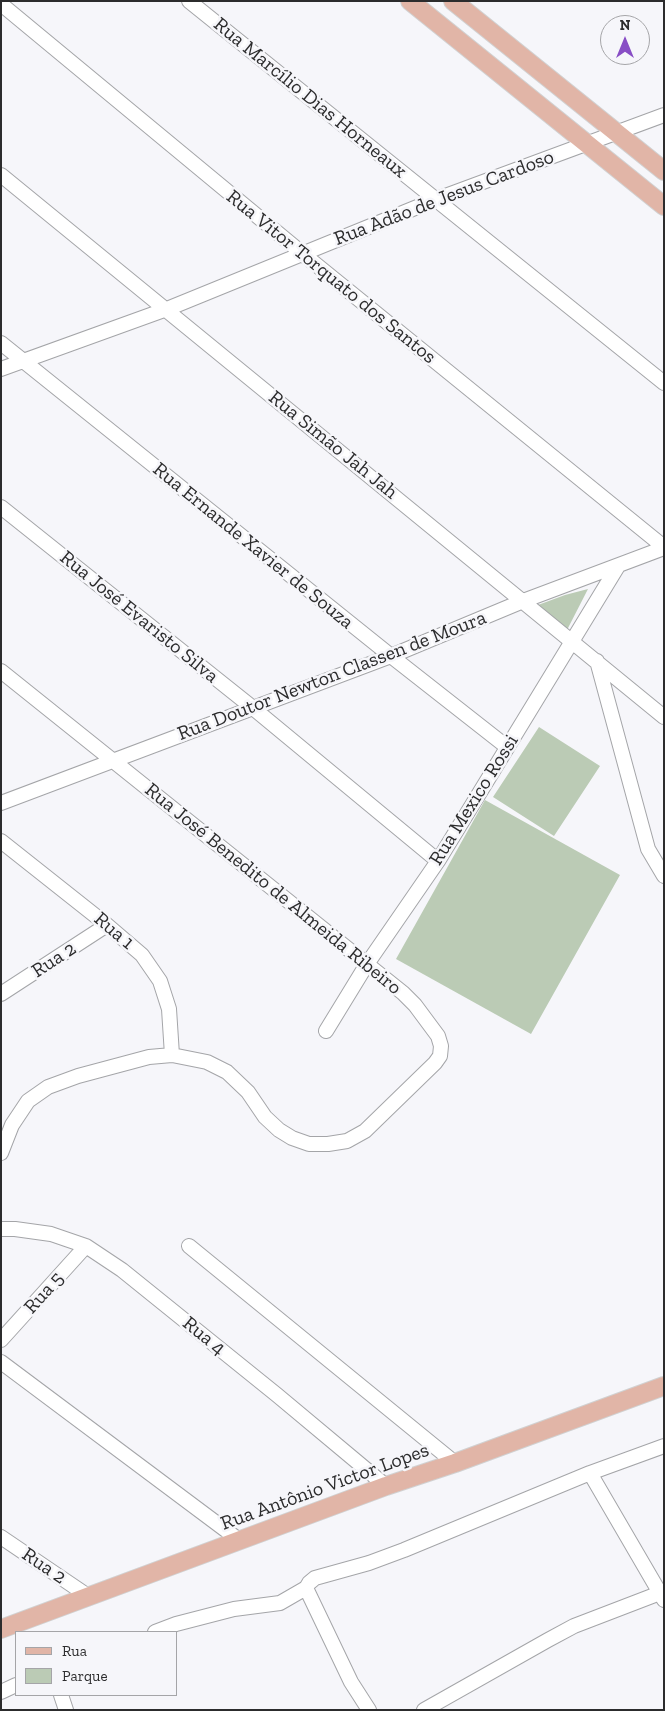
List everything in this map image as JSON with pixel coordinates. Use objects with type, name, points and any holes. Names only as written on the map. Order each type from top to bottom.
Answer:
[{"type":"main road","points":[[410,1],[664,206]]},
{"type":"main road","points":[[454,1],[664,171]]},
{"type":"main road","name":"Rua Antônio Victor Lopes","points":[[1,1628],[664,1386]]},
{"type":"street","name":"Rua Marcílio Dias Horneaux","points":[[189,1],[664,383]]},
{"type":"street","name":"Rua Vitor Torquato dos Santos","points":[[1,4],[302,254],[664,548]]},
{"type":"street","name":"Rua Adão de Jesus Cardoso","points":[[1,369],[167,309],[437,200],[664,115]]},
{"type":"street","name":"Rua Simão Jah Jah","points":[[1,175],[664,717]]},
{"type":"street","name":"Rua Ernande Xavier de Souza","points":[[1,343],[507,747]]},
{"type":"street","name":"Rua José Evaristo Silva","points":[[1,506],[253,708],[438,861]]},
{"type":"street","name":"Rua Doutor Newton Classen de Moura","points":[[1,803],[391,656],[523,601],[664,548]]},
{"type":"street","name":"Rua Mexico Rossi","points":[[326,1031],[367,964],[438,861],[618,566]]},
{"type":"street","points":[[597,661],[648,849],[664,876]]},
{"type":"street","name":"Rua José Benedito de Almeida Ribeiro","points":[[1,671],[403,993],[415,1005],[438,1036],[441,1046],[440,1056],[435,1063],[365,1130],[347,1141],[328,1144],[309,1144],[292,1138],[279,1130],[265,1117],[248,1092],[227,1072],[207,1062],[172,1055]]},
{"type":"street","name":"Rua 1","points":[[1,841],[142,955],[160,981],[170,1009],[172,1055]]},
{"type":"street","name":"Rua 2","points":[[1,994],[107,925]]},
{"type":"street","points":[[1,1153],[12,1126],[28,1101],[48,1087],[78,1076],[149,1057],[172,1055]]},
{"type":"street","name":"Rua 4","points":[[1,1229],[15,1228],[51,1234],[86,1246],[122,1270],[386,1486]]},
{"type":"street","name":"Rua 5","points":[[1,1340],[86,1246]]},
{"type":"street","points":[[189,1246],[454,1463]]},
{"type":"street","points":[[1,1362],[240,1540]]},
{"type":"street","points":[[158,1631],[176,1624],[234,1609],[280,1603],[306,1588],[315,1578],[404,1550],[590,1473],[664,1446]]},
{"type":"street","points":[[424,1710],[574,1626],[662,1597],[590,1473]]},
{"type":"street","name":"Rua 2","points":[[1,1537],[88,1596]]},
{"type":"street","points":[[306,1588],[352,1682],[369,1710]]},
{"type":"street","points":[[1,1692],[15,1685]]},
{"type":"street","points":[[61,1696],[66,1710]]},
{"type":"green space","points":[[588,589],[567,630],[538,605],[565,595]]},
{"type":"green space","points":[[539,727],[600,766],[554,836],[493,797]]},
{"type":"green space","points":[[485,800],[620,875],[531,1034],[396,959]]}]
